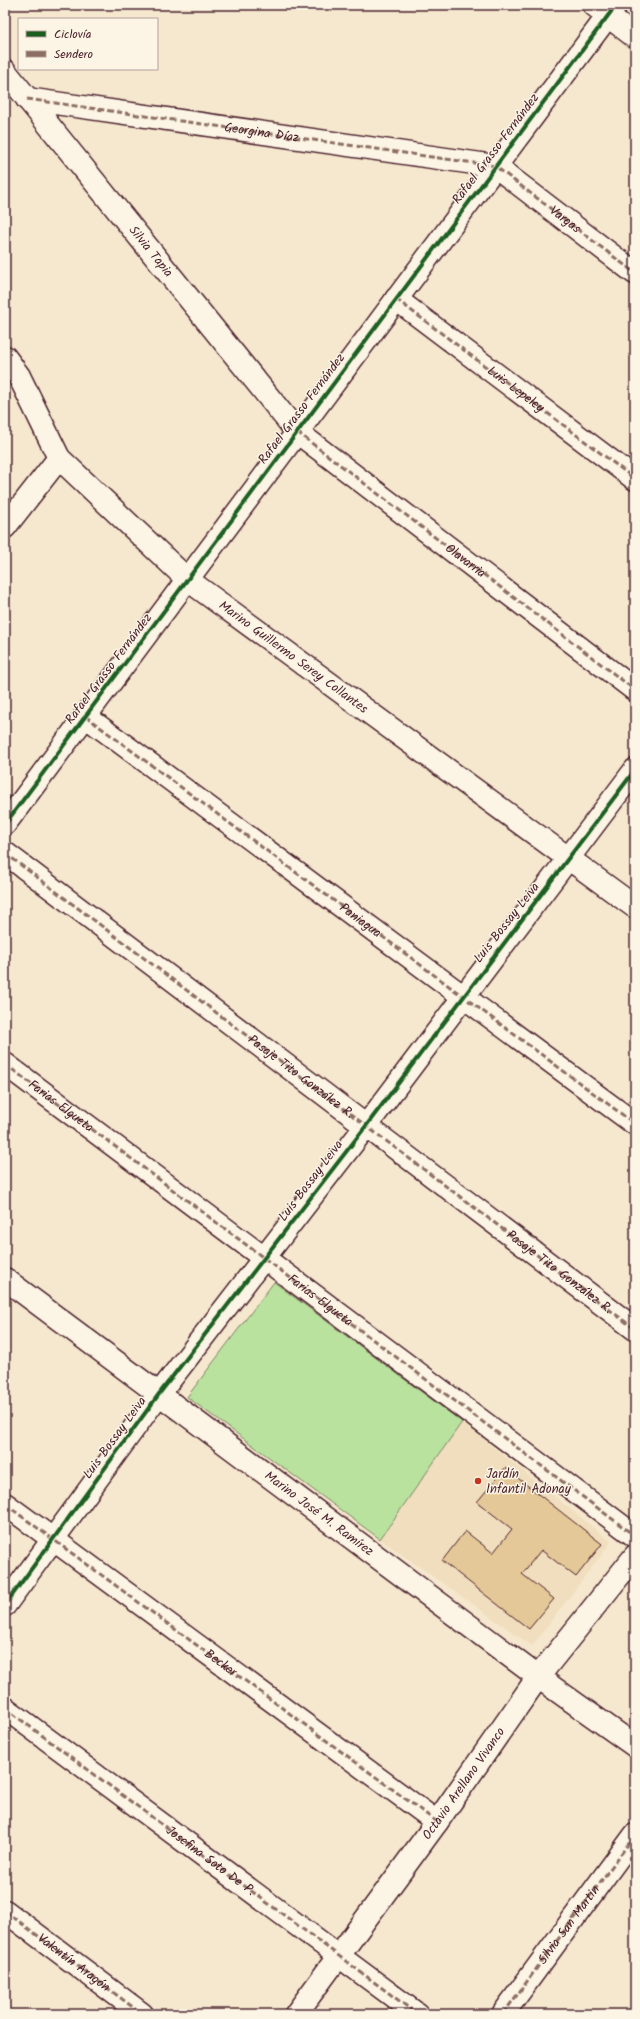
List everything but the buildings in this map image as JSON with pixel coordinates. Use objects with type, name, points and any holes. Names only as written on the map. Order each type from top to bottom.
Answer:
[{"type":"street","points":[[606,8],[635,37]]},
{"type":"street","name":"Rafael Grasso Fernández","points":[[5,824],[495,166],[606,8]]},
{"type":"street","name":"Silvia Tapia","points":[[5,71],[297,432]]},
{"type":"street","name":"Georgina Díaz","points":[[27,99],[495,166]]},
{"type":"street","name":"Vargas","points":[[495,166],[635,273]]},
{"type":"street","name":"Luis Lepeley","points":[[396,299],[635,479]]},
{"type":"street","name":"Marino Guillermo Serey Collantes","points":[[5,357],[19,376],[59,458],[188,580],[635,906]]},
{"type":"street","name":"Olavarria","points":[[297,432],[635,690]]},
{"type":"street","points":[[5,527],[59,458]]},
{"type":"street","name":"Paniagua","points":[[86,716],[635,1124]]},
{"type":"street","name":"Luis Bossay Leiva","points":[[5,1605],[159,1394],[265,1259],[635,770]]},
{"type":"street","name":"Pasaje Tito González R.","points":[[5,853],[635,1329]]},
{"type":"street","name":"Farias Elgueta","points":[[5,1064],[635,1536]]},
{"type":"street","name":"Marino José M. Ramírez","points":[[5,1279],[538,1677],[635,1746]]},
{"type":"street","name":"Becker","points":[[5,1504],[438,1822]]},
{"type":"street","name":"Octavio Arellano Vivanco","points":[[296,2014],[438,1822],[538,1677],[635,1556]]},
{"type":"street","name":"Josefina Soto De P.","points":[[5,1708],[416,2014]]},
{"type":"street","name":"Silvia San Martin","points":[[503,2014],[635,1835]]},
{"type":"street","name":"Valentín Aragón","points":[[5,1911],[142,2014]]},
{"type":"shaded area","name":"Jardín Infantil Adonay","points":[[462,1422],[611,1542],[532,1646],[380,1539]]},
{"type":"green space","points":[[274,1282],[462,1422],[380,1539],[187,1397]]},
{"type":"marked path","points":[[27,99],[495,166],[635,273]]},
{"type":"marked path","points":[[396,299],[635,479]]},
{"type":"marked path","points":[[297,432],[635,690]]},
{"type":"marked path","points":[[85,716],[635,1124]]},
{"type":"marked path","points":[[5,853],[635,1329]]},
{"type":"marked path","points":[[5,1064],[635,1536]]},
{"type":"marked path","points":[[5,1504],[437,1822]]},
{"type":"marked path","points":[[5,1708],[417,2014]]},
{"type":"marked path","points":[[503,2014],[635,1835]]},
{"type":"marked path","points":[[5,1911],[142,2014]]},
{"type":"cycle path","points":[[5,824],[616,5]]},
{"type":"cycle path","points":[[5,1605],[159,1394],[366,1126],[635,770]]},
{"type":"place","name":"Jardín Infantil Adonay","points":[[478,1481]]}]
